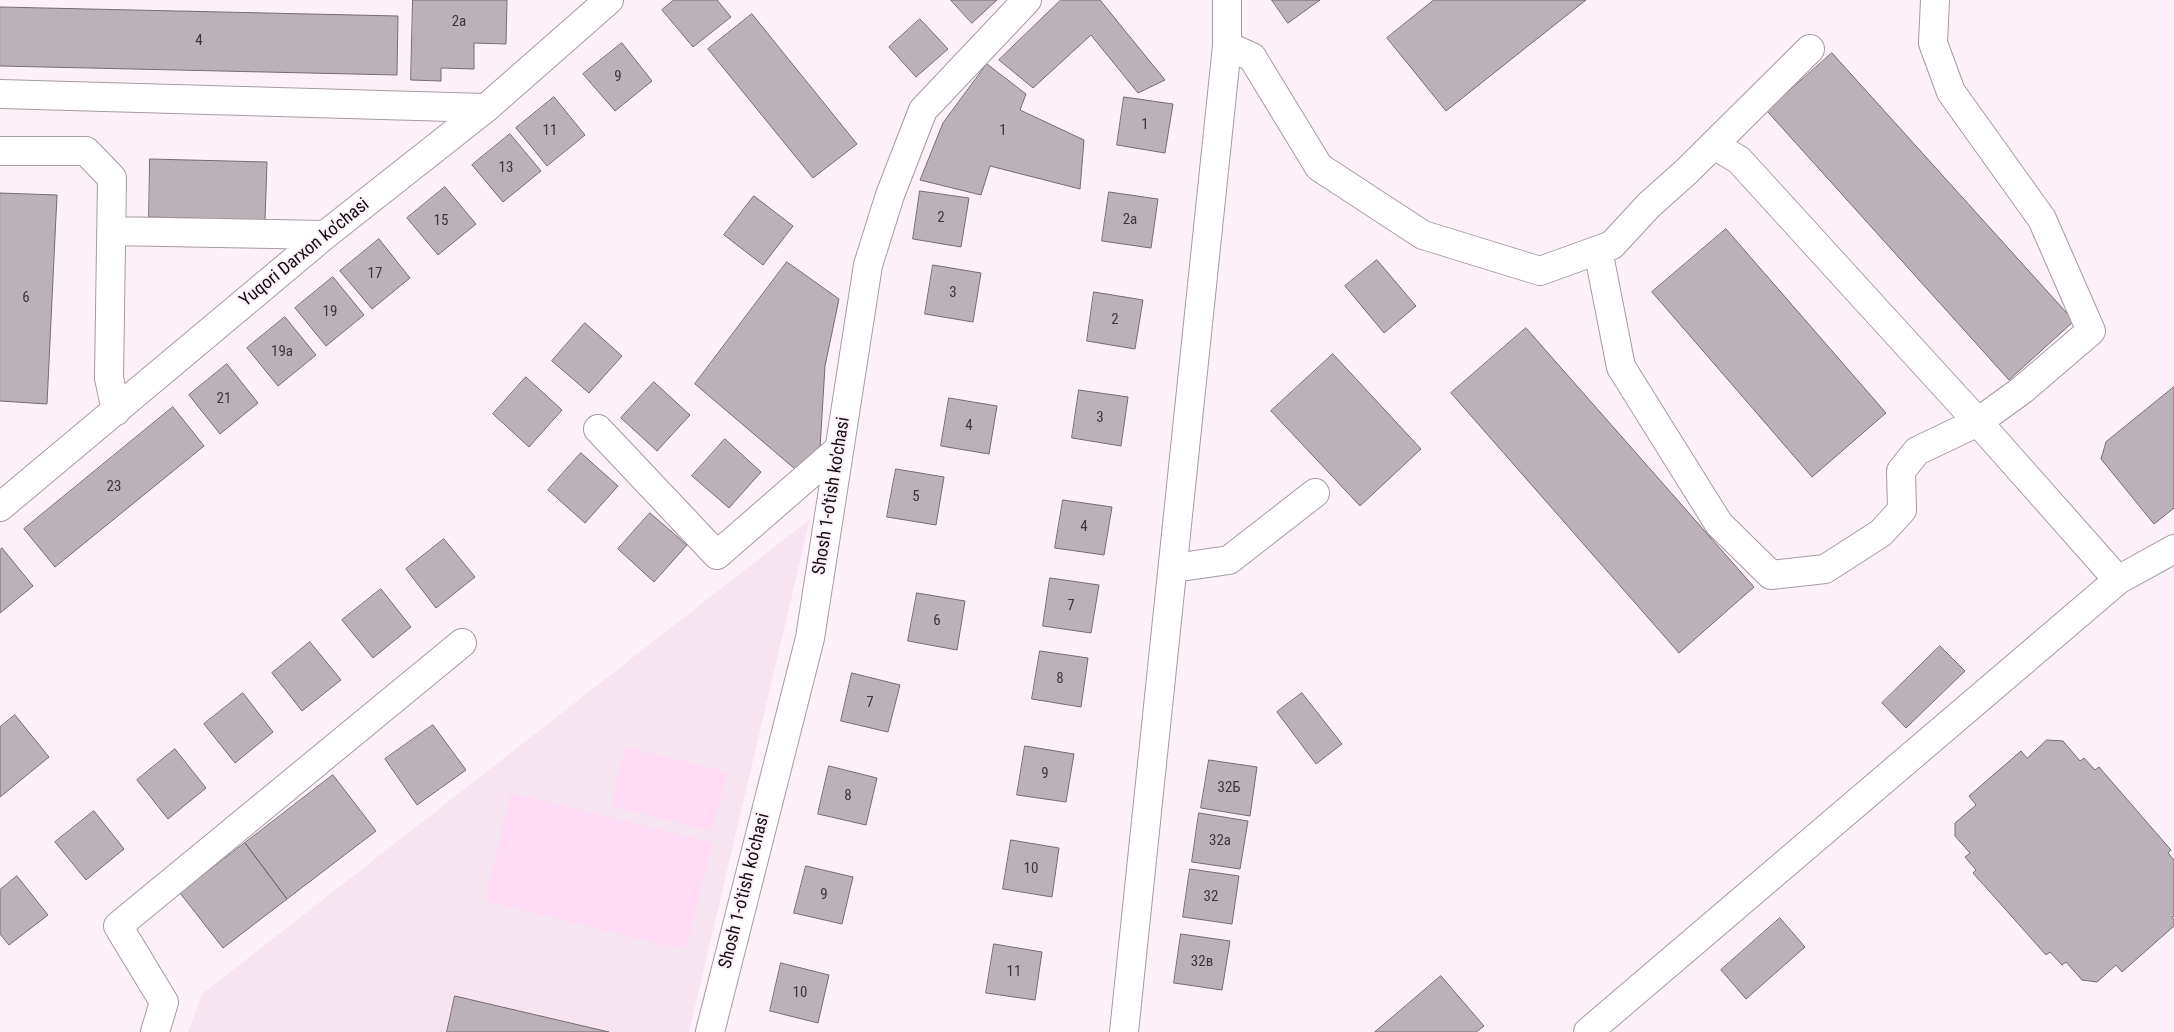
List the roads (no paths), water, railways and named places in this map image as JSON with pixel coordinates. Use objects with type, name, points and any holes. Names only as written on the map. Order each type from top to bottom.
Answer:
[{"type":"street","name":"Yuqori Darxon ko'chasi","points":[[0,507],[325,234],[486,108],[609,0]]},
{"type":"street","name":"Shosh 1-o'tish ko'chasi","points":[[710,1032],[810,638],[868,264],[890,195],[923,110],[1027,0]]},
{"type":"street","points":[[1124,1032],[1174,568],[1227,46],[1227,0]]},
{"type":"street","points":[[1598,250],[1621,367],[1719,524],[1771,575],[1825,569],[1881,533],[1902,510],[1901,471],[1917,450],[1978,422],[2022,390],[2091,331],[2042,219],[1951,92],[1933,42],[1935,0]]},
{"type":"street","points":[[1227,46],[1252,57],[1318,167],[1423,235],[1540,270],[1612,245],[1650,204],[1810,49]]},
{"type":"street","points":[[0,94],[486,108]]},
{"type":"street","points":[[1714,144],[1739,160],[1978,422],[2118,580]]},
{"type":"street","points":[[0,151],[86,151],[112,178],[109,378],[116,411]]},
{"type":"street","points":[[111,231],[325,234]]},
{"type":"street","points":[[598,429],[717,555],[839,449]]},
{"type":"street","points":[[1174,568],[1229,560],[1315,492]]},
{"type":"street","points":[[1588,1032],[2118,580],[2174,549]]},
{"type":"street","points":[[155,1032],[164,1002],[118,926],[462,643]]}]
